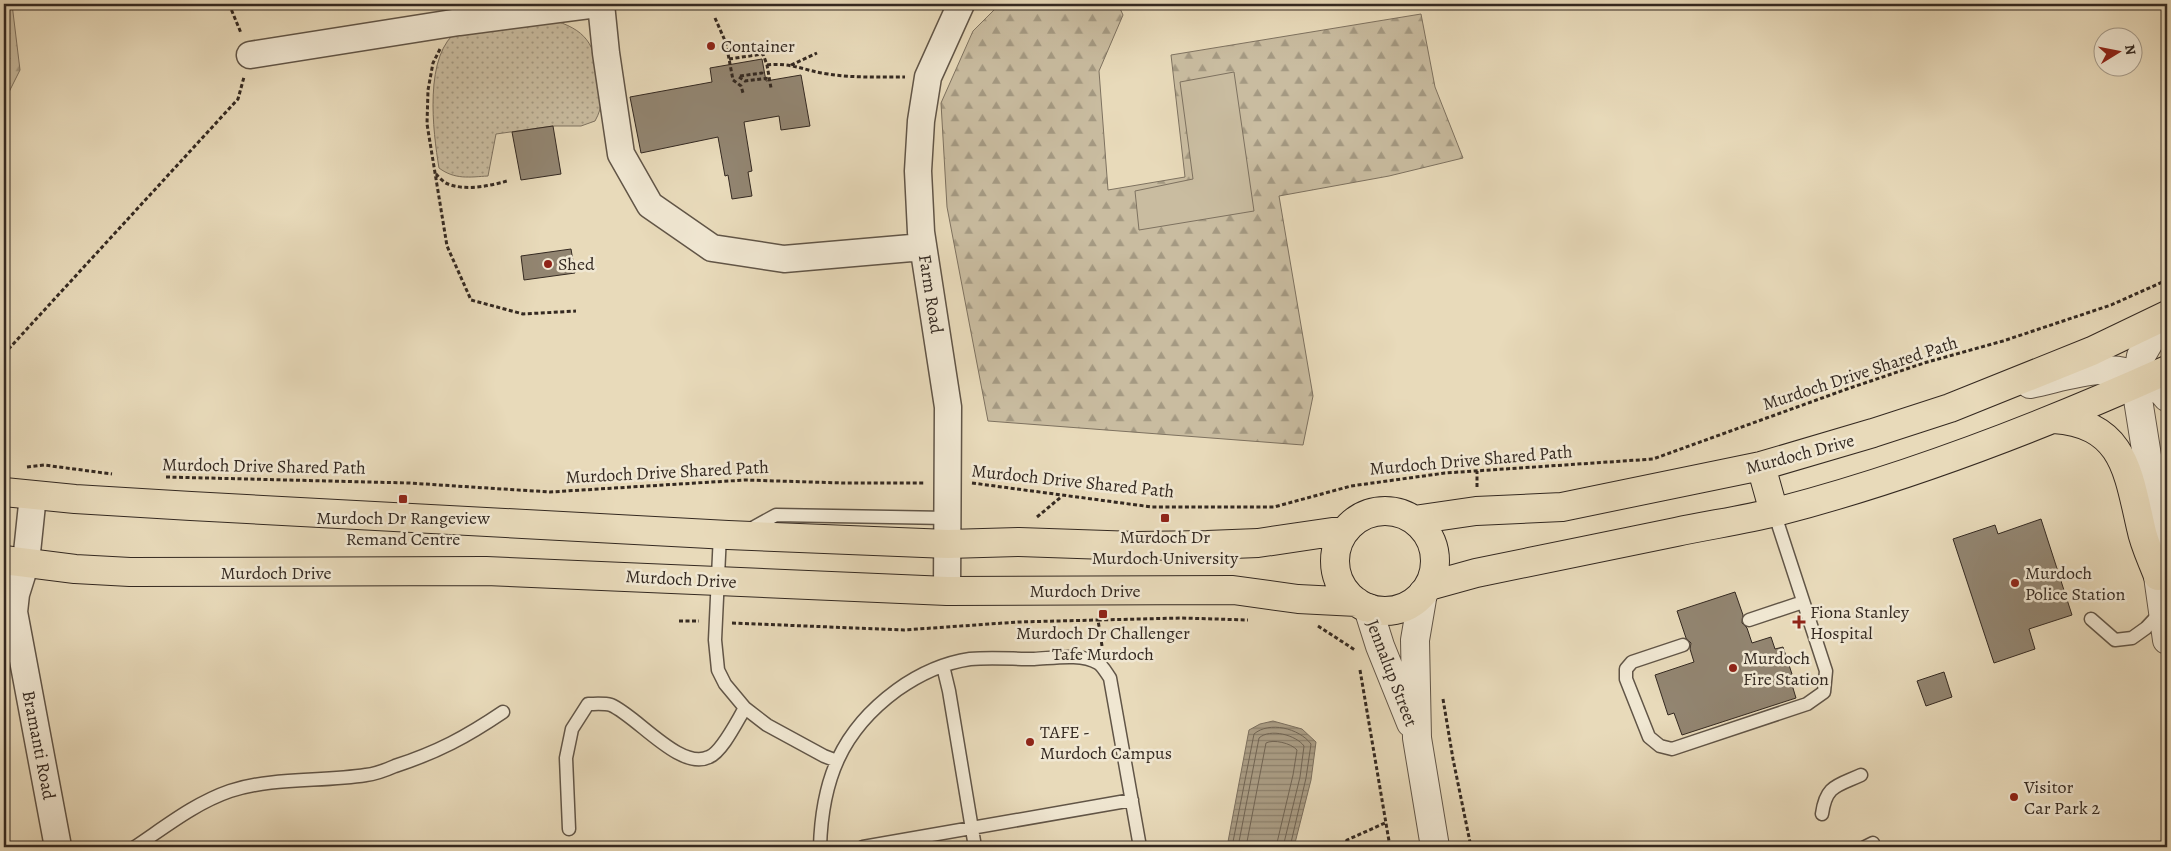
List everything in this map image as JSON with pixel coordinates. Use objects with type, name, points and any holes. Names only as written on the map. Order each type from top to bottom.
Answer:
[{"type":"main road","name":"Murdoch Drive","points":[[4,492],[191,506],[729,535],[948,531],[1019,542],[1136,546],[1258,543],[1346,530],[1357,519],[1370,513],[1385,511],[1400,513],[1414,520],[1476,511],[1562,507],[1762,466],[1873,433],[1990,393],[2092,351],[2167,317]]},
{"type":"main road","name":"Murdoch Drive","points":[[15,561],[75,569],[130,572],[486,571],[947,591],[1233,590],[1363,605],[1386,611],[1400,609],[1413,603],[1426,590],[1476,573],[1774,512],[1904,475],[2054,419],[2146,377]]},
{"type":"main road","points":[[2054,419],[2074,421],[2087,425],[2106,438],[2119,456],[2129,473],[2141,530],[2158,576]]},
{"type":"main road","points":[[1762,466],[1774,512]]},
{"type":"main road","points":[[1414,520],[1424,530],[1432,543],[1435,557],[1434,572],[1426,590]]},
{"type":"main road","points":[[1346,530],[1338,544],[1336,560],[1338,576],[1345,591],[1363,605]]},
{"type":"street","points":[[250,55],[459,22],[599,4],[621,154],[650,205],[712,248],[784,258],[923,247]]},
{"type":"street","name":"Farm Road","points":[[947,591],[948,407],[923,247],[918,171],[921,121],[928,77],[961,4]]},
{"type":"street","points":[[2167,317],[2148,342],[2141,356],[2146,377],[2158,525],[2158,576],[2167,640]]},
{"type":"street","points":[[1990,393],[2096,370],[2121,370],[2146,377],[2167,397]]},
{"type":"street","name":"Bramanti Road","points":[[33,495],[15,561],[16,594],[14,612],[58,847]]},
{"type":"street","name":"Jennalup Street","points":[[1426,590],[1415,640],[1417,738],[1435,847]]},
{"type":"street","name":"Jennalup Street","points":[[1363,605],[1417,738]]},
{"type":"lane","points":[[1683,645],[1632,662],[1626,669],[1626,679],[1649,737],[1660,746],[1672,749],[1807,704],[1824,692],[1826,671],[1774,512]]},
{"type":"lane","points":[[729,535],[718,581],[715,640],[718,670],[725,684],[745,708],[768,725],[824,756],[837,761]]},
{"type":"lane","points":[[1749,620],[1803,602]]},
{"type":"lane","points":[[2091,619],[2115,640],[2132,638],[2146,628],[2162,610]]},
{"type":"lane","points":[[820,847],[825,797],[837,761],[852,732],[880,703],[915,677],[942,666],[970,659],[1082,658],[1100,664],[1110,678],[1140,847]]},
{"type":"lane","points":[[942,666],[949,691],[975,847]]},
{"type":"lane","points":[[569,829],[566,758],[572,729],[588,704],[609,704],[633,717],[653,736],[676,753],[699,760],[710,757],[718,750],[745,708]]},
{"type":"lane","points":[[135,847],[201,805],[229,792],[254,785],[368,775],[430,755],[471,734],[503,712]]},
{"type":"lane","points":[[1822,814],[1824,798],[1833,788],[1861,775]]},
{"type":"lane","points":[[863,847],[1132,800]]},
{"type":"path","points":[[4,354],[238,98],[250,55],[229,4]]},
{"type":"path","points":[[715,18],[723,32],[733,80],[741,86],[742,93]]},
{"type":"path","points":[[459,22],[441,45],[433,63],[428,90],[427,124],[447,246],[472,300],[523,314],[576,311]]},
{"type":"path","points":[[791,66],[817,53]]},
{"type":"path","points":[[729,59],[763,54],[771,88]]},
{"type":"path","points":[[767,65],[782,63],[826,74],[852,77],[928,77]]},
{"type":"path","points":[[745,81],[739,75],[762,73],[762,70]]},
{"type":"path","points":[[744,76],[745,81]]},
{"type":"path","points":[[745,81],[769,78]]},
{"type":"path","points":[[435,174],[447,184],[468,187],[490,186],[507,181]]},
{"type":"path","name":"Murdoch Drive Shared Path","points":[[162,477],[409,482],[550,492],[745,480],[843,483],[948,482],[975,483],[1152,507],[1274,507],[1351,486],[1436,474],[1653,459],[1924,363],[2003,341],[2110,305],[2167,280]]},
{"type":"path","points":[[22,468],[44,465],[113,474]]},
{"type":"path","points":[[758,624],[904,630],[1018,622],[1181,618],[1251,620]]},
{"type":"path","points":[[1098,620],[1102,645],[1100,664]]},
{"type":"path","points":[[1310,621],[1356,650]]},
{"type":"path","points":[[1365,678],[1360,669],[1390,847]]},
{"type":"path","points":[[1442,696],[1471,847]]},
{"type":"path","points":[[1343,847],[1347,840],[1385,823]]},
{"type":"green space","points":[[4,4],[12,4],[20,70],[4,102]]},
{"type":"green space","points":[[1000,4],[1118,4],[1123,15],[1099,71],[1108,190],[1185,177],[1171,55],[1421,14],[1435,87],[1463,158],[1389,176],[1279,196],[1313,396],[1303,445],[988,421],[947,207],[941,103],[973,31]]},
{"type":"green space","points":[[550,19],[563,23],[580,33],[587,40],[595,56],[600,80],[601,106],[595,121],[581,126],[553,126],[496,134],[488,176],[457,176],[439,168],[433,115],[433,94],[435,74],[440,56],[448,41],[459,30],[465,28]]},
{"type":"green space","points":[[1234,72],[1254,211],[1139,230],[1135,191],[1193,179],[1180,82]]},
{"type":"water","points":[[1273,721],[1302,729],[1316,742],[1311,780],[1294,847],[1227,847],[1249,730],[1260,724]]},
{"type":"building","points":[[762,59],[766,81],[801,75],[810,126],[781,130],[779,116],[744,122],[752,171],[748,172],[752,196],[732,199],[728,175],[725,176],[718,137],[641,153],[630,97],[712,82],[710,68]]},
{"type":"building","points":[[553,126],[561,174],[521,180],[512,132]]},
{"type":"building","name":"Shed","points":[[571,249],[575,273],[524,280],[521,256]]},
{"type":"building","name":"Murdoch Police Station","points":[[2041,519],[2072,615],[2029,629],[2035,649],[1994,663],[1953,539],[1995,525],[1998,534]]},
{"type":"building","name":"Murdoch Fire Station","points":[[1735,592],[1743,615],[1742,623],[1747,628],[1752,643],[1771,637],[1775,649],[1783,647],[1792,674],[1789,675],[1796,698],[1682,735],[1674,713],[1668,715],[1655,675],[1694,662],[1690,649],[1691,643],[1686,638],[1677,611]]},
{"type":"building","points":[[1944,672],[1952,697],[1926,706],[1917,681]]},
{"type":"place","name":"Container","points":[[711,46]]},
{"type":"place","name":"Shed","points":[[548,264]]},
{"type":"place","name":"Murdoch Dr Rangeview Remand Centre","points":[[403,499]]},
{"type":"place","name":"Murdoch Dr Murdoch University","points":[[1165,518]]},
{"type":"place","name":"Murdoch Police Station","points":[[2015,583]]},
{"type":"place","name":"Murdoch Dr Challenger Tafe Murdoch","points":[[1103,614]]},
{"type":"place","name":"Fiona Stanley Hospital","points":[[1799,622]]},
{"type":"place","name":"Murdoch Fire Station","points":[[1733,668]]},
{"type":"place","name":"TAFE - Murdoch Campus","points":[[1030,742]]},
{"type":"place","name":"Visitor Car Park 2","points":[[2014,797]]}]
